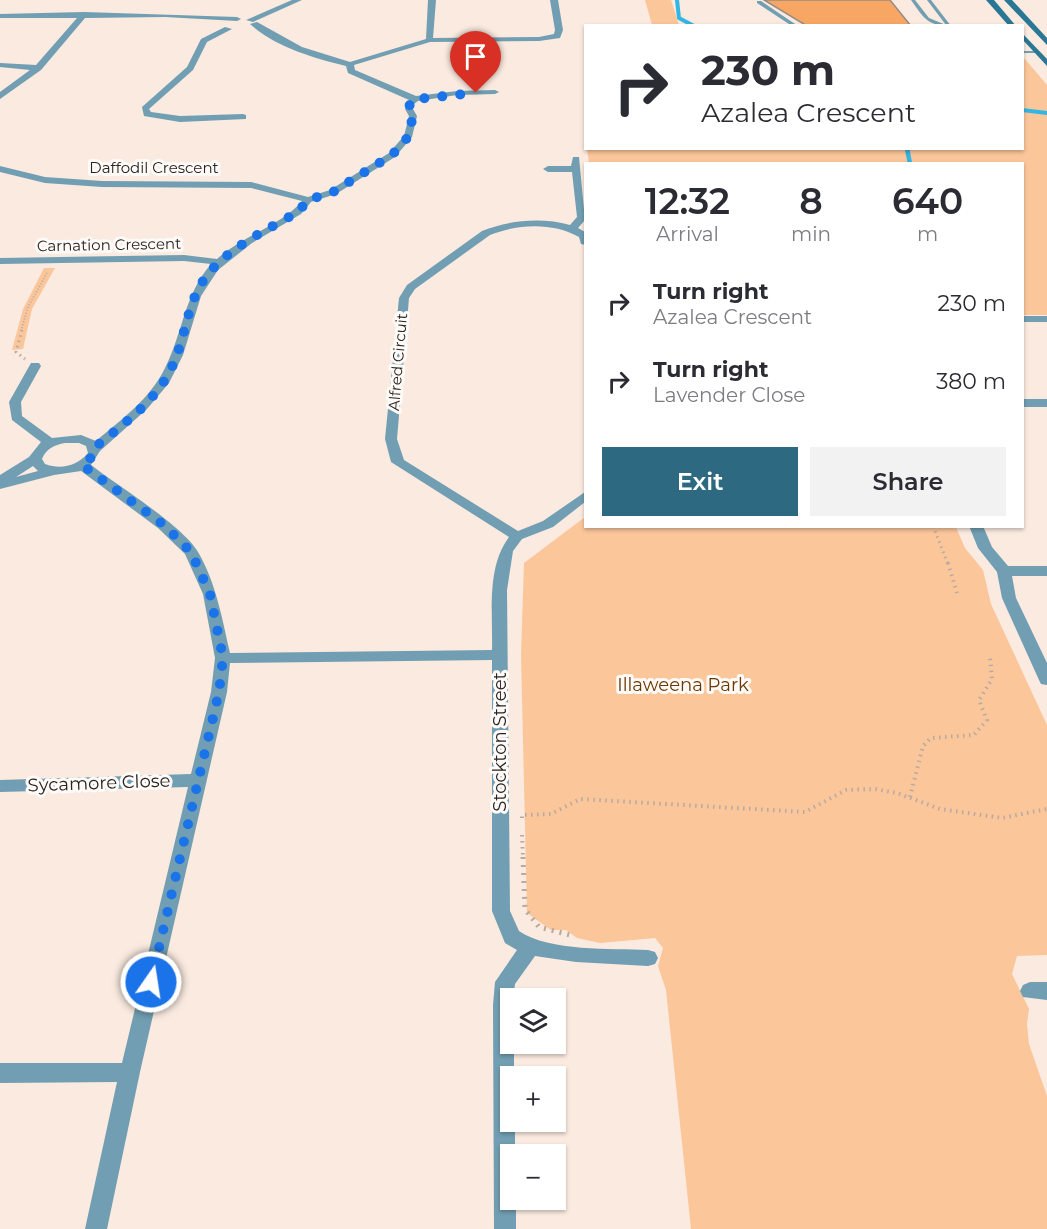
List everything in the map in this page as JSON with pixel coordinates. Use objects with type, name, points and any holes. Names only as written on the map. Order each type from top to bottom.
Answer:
[{"type":"main road","points":[[990,0],[1011,24]]},
{"type":"main road","points":[[1008,0],[1047,43]]},
{"type":"main road","points":[[1024,37],[1047,64]]},
{"type":"main road","points":[[1037,52],[1047,50]]},
{"type":"street","points":[[250,26],[298,0]]},
{"type":"street","points":[[430,40],[432,0]]},
{"type":"street","points":[[0,16],[84,14],[237,19],[327,59],[350,63],[430,40],[539,39],[557,36],[559,30],[554,0]]},
{"type":"street","points":[[0,96],[38,68],[84,14]]},
{"type":"street","points":[[197,17],[229,27]]},
{"type":"street","points":[[237,19],[229,27],[204,41],[190,68],[145,109],[147,114],[153,116],[243,117]]},
{"type":"street","points":[[350,63],[351,71],[416,99],[458,93],[495,92]]},
{"type":"street","points":[[0,65],[38,68]]},
{"type":"street","points":[[0,483],[52,471],[67,470],[82,465],[92,457],[94,448],[147,405],[163,385],[177,356],[190,310],[204,279],[219,262],[298,212],[308,200],[333,192],[392,155],[408,137],[413,116],[409,109],[410,103],[416,99]]},
{"type":"street","points":[[548,169],[576,164],[582,217],[573,228],[584,236]]},
{"type":"street","name":"Daffodil Crescent","points":[[0,169],[45,180],[102,184],[251,185],[308,200]]},
{"type":"street","name":"Alfred Circuit","points":[[517,536],[398,462],[390,439],[404,298],[411,287],[486,233],[496,229],[556,225],[573,228]]},
{"type":"street","name":"Carnation Crescent","points":[[0,261],[184,258],[219,262]]},
{"type":"street","points":[[1024,319],[1047,319]]},
{"type":"street","points":[[35,366],[15,402],[16,417],[50,443]]},
{"type":"street","points":[[1024,403],[1047,403]]},
{"type":"street","points":[[0,483],[35,459],[39,451],[50,443],[125,422]]},
{"type":"street","points":[[74,438],[87,441],[94,448]]},
{"type":"street","points":[[35,459],[40,467],[52,471]]},
{"type":"street","points":[[82,465],[164,525],[191,552],[210,594],[223,658],[219,692],[130,1072],[96,1229]]},
{"type":"street","points":[[500,655],[500,590],[506,551],[517,536],[548,524],[584,497]]},
{"type":"street","points":[[977,528],[985,548],[1004,571],[1009,598],[1047,680]]},
{"type":"street","points":[[1004,571],[1047,571]]},
{"type":"street","name":"Stockton Street","points":[[223,658],[500,655],[501,911],[512,937],[531,947]]},
{"type":"street","name":"Sycamore Close","points":[[0,786],[198,780]]},
{"type":"street","points":[[505,1229],[503,1005],[505,982],[531,947],[570,954],[648,958]]},
{"type":"street","points":[[0,1073],[130,1072]]},
{"type":"lane","points":[[913,0],[927,19],[941,24]]},
{"type":"lane","points":[[929,0],[946,24]]},
{"type":"lane","points":[[759,3],[793,24]]},
{"type":"lane","points":[[1024,52],[1037,52]]},
{"type":"path","points":[[35,366],[16,352],[28,307],[53,261]]},
{"type":"path","points":[[934,528],[943,547],[957,593]]},
{"type":"path","points":[[910,797],[922,747],[932,738],[974,735],[987,720],[979,700],[992,679],[990,657]]},
{"type":"path","points":[[570,954],[570,933],[539,927],[525,909],[522,815],[551,814],[580,799],[805,812],[846,790],[875,789],[897,792],[940,809],[1002,818],[1047,809]]},
{"type":"green space","points":[[645,0],[671,0],[679,24],[652,24]]},
{"type":"green space","points":[[1025,59],[1047,85],[1047,315],[1024,315],[1024,162],[589,162],[587,150],[1024,150]]},
{"type":"green space","points":[[44,268],[55,268],[32,309],[23,349],[12,350],[23,309]]},
{"type":"green space","name":"Illaweena Park","points":[[584,518],[584,528],[956,528],[965,548],[983,570],[991,604],[1047,725],[1047,955],[1017,956],[1012,974],[1029,1009],[1027,1024],[1029,1044],[1047,1096],[1047,1229],[691,1229],[666,990],[658,966],[663,948],[655,938],[600,943],[577,938],[566,930],[551,930],[527,913],[521,655],[524,563]]},
{"type":"building","points":[[764,0],[890,0],[909,24],[804,24]]},
{"type":"waterway","points":[[677,0],[679,18],[690,24]]},
{"type":"waterway","points":[[1024,110],[1047,113]]},
{"type":"waterway","points":[[907,150],[910,162]]},
{"type":"route","points":[[151,982],[219,692],[223,658],[210,594],[191,552],[164,525],[82,465],[92,457],[94,448],[147,405],[163,385],[177,356],[190,310],[204,279],[219,262],[298,212],[308,200],[333,192],[392,155],[408,137],[413,116],[409,109],[410,103],[416,99],[476,93]]}]
